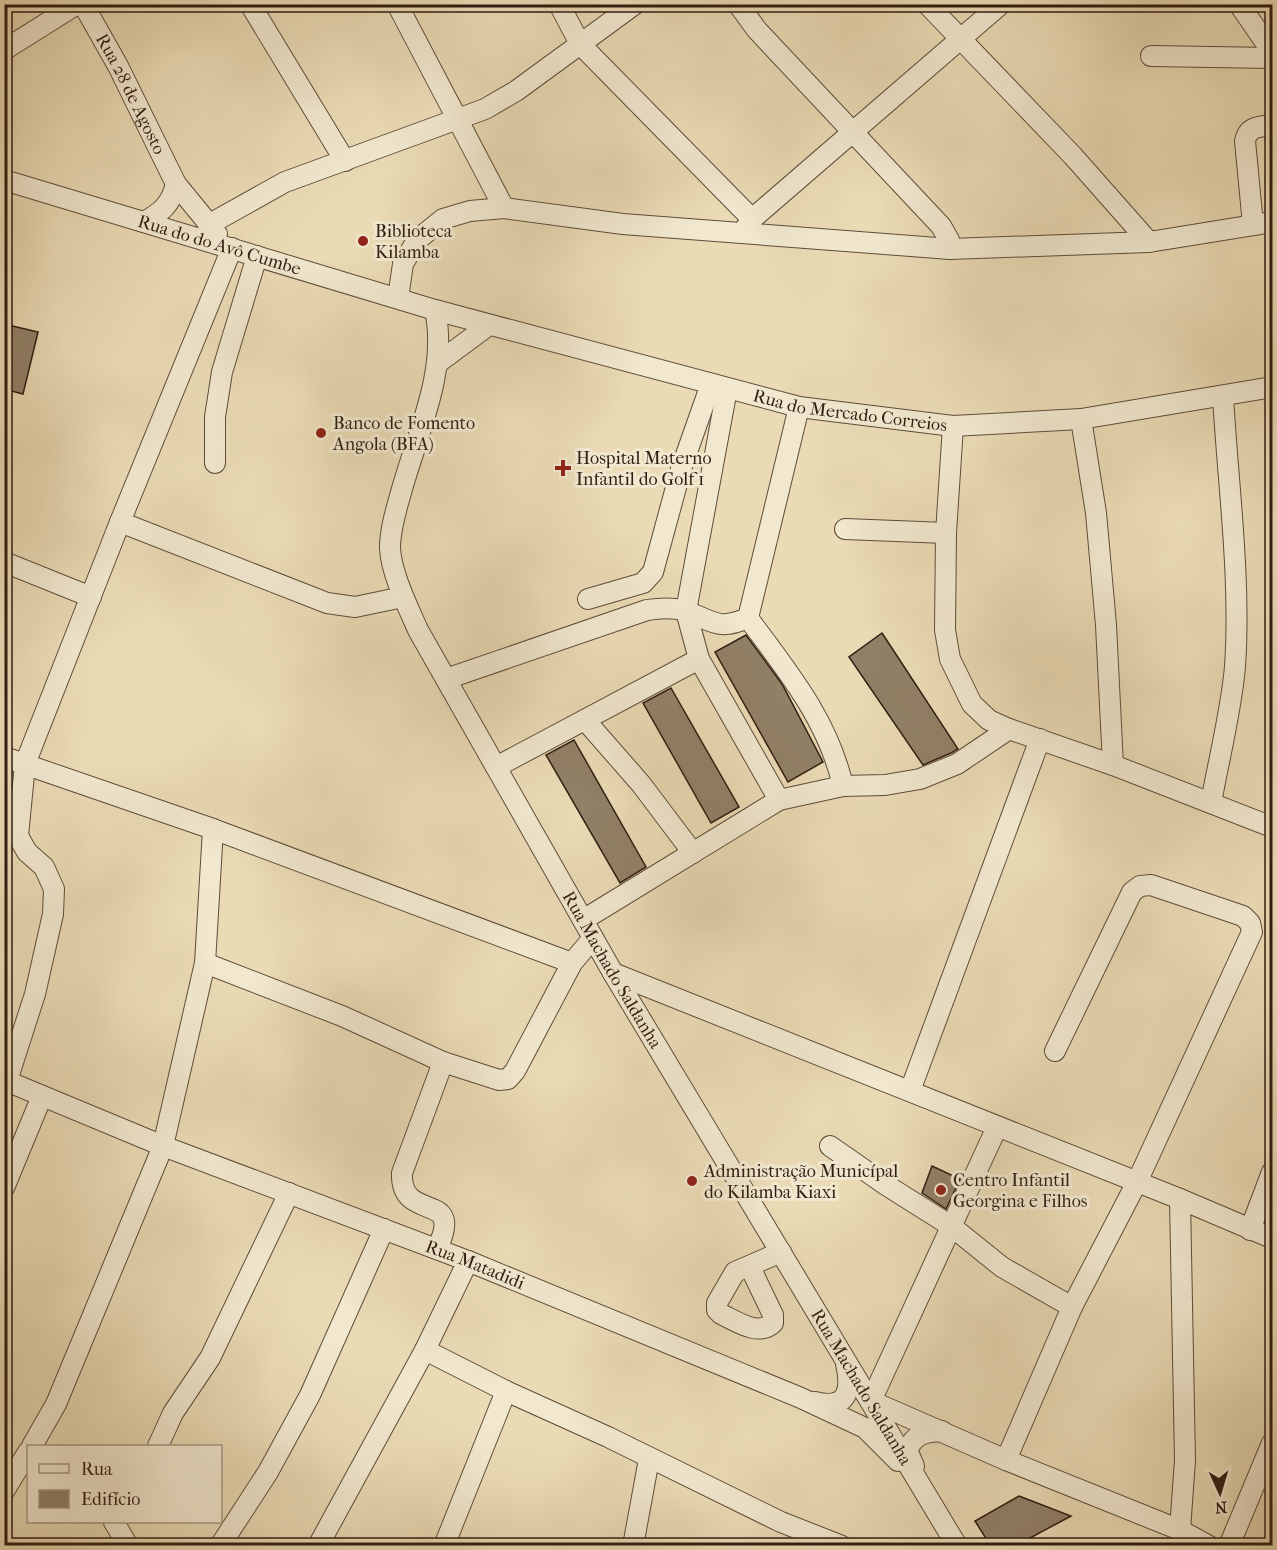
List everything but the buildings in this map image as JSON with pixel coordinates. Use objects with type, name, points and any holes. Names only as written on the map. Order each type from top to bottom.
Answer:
[{"type":"street","points":[[4,50],[77,4]]},
{"type":"street","name":"Rua 28 de Agosto","points":[[82,4],[118,66],[176,184],[208,225],[232,248]]},
{"type":"street","points":[[250,4],[345,161]]},
{"type":"street","points":[[397,4],[504,208]]},
{"type":"street","points":[[559,4],[580,44],[747,226]]},
{"type":"street","points":[[208,225],[285,182],[459,120],[516,91],[635,4]]},
{"type":"street","points":[[738,4],[757,30],[941,226],[949,240],[950,249]]},
{"type":"street","points":[[927,4],[958,39],[1073,156],[1149,242]]},
{"type":"street","points":[[747,226],[851,132],[1000,4]]},
{"type":"street","points":[[1239,4],[1272,52]]},
{"type":"street","points":[[1152,57],[1272,58]]},
{"type":"street","points":[[1252,225],[1245,141],[1247,133],[1254,127],[1272,125]]},
{"type":"street","name":"Rua do do Avô Cumbe","points":[[4,180],[435,310]]},
{"type":"street","points":[[144,222],[162,212],[172,198],[176,184]]},
{"type":"street","points":[[398,298],[404,264],[417,240],[443,219],[470,211],[504,208],[623,224],[747,226],[950,249],[1149,242],[1272,222]]},
{"type":"street","points":[[6,1080],[35,994],[53,914],[54,889],[44,867],[27,852],[18,836],[25,764],[120,522],[232,248]]},
{"type":"street","points":[[214,463],[215,417],[222,372],[257,256]]},
{"type":"street","name":"Rua do Mercado Correios","points":[[435,310],[799,407],[953,426],[1082,419],[1272,387]]},
{"type":"street","name":"Rua Machado Saldanha","points":[[435,310],[440,335],[439,362],[395,513],[390,548],[403,597],[418,630],[613,973],[871,1401],[952,1544]]},
{"type":"street","points":[[439,362],[489,325]]},
{"type":"street","points":[[588,599],[643,582],[653,572],[681,469],[719,387]]},
{"type":"street","points":[[719,387],[686,611],[699,659],[779,800]]},
{"type":"street","points":[[1210,803],[1234,669],[1236,631],[1234,550],[1222,396]]},
{"type":"street","points":[[799,407],[748,618],[816,712],[837,757],[843,786]]},
{"type":"street","points":[[1082,419],[1096,513],[1106,624],[1113,765]]},
{"type":"street","points":[[953,426],[946,533],[945,630],[950,659],[972,704],[989,720],[1009,729],[1113,765],[1272,827]]},
{"type":"street","points":[[120,522],[327,603],[355,608],[403,597]]},
{"type":"street","points":[[845,529],[946,533]]},
{"type":"street","points":[[4,562],[91,597]]},
{"type":"street","points":[[446,680],[647,610],[669,608],[686,611],[708,623],[729,626],[748,618]]},
{"type":"street","points":[[496,767],[699,659]]},
{"type":"street","points":[[585,720],[641,784],[693,853]]},
{"type":"street","points":[[583,920],[779,800],[843,786],[885,785],[920,779],[957,764],[1009,729]]},
{"type":"street","points":[[910,1091],[1040,739]]},
{"type":"street","points":[[4,757],[213,829],[572,963]]},
{"type":"street","points":[[35,1445],[56,1404],[164,1146],[205,963],[213,829]]},
{"type":"street","points":[[1006,1460],[1072,1307],[1137,1182],[1252,932],[1250,923],[1232,913],[1151,885],[1140,886],[1132,892],[1055,1052]]},
{"type":"street","points":[[205,963],[342,1016],[443,1062],[499,1080],[508,1079],[572,963],[594,938]]},
{"type":"street","points":[[613,973],[1180,1199],[1272,1239]]},
{"type":"street","points":[[437,1249],[447,1223],[442,1215],[408,1197],[402,1187],[402,1173],[443,1062]]},
{"type":"street","name":"Rua Matadidi","points":[[6,1080],[164,1146],[468,1261],[801,1398],[865,1428],[922,1488]]},
{"type":"street","points":[[4,1188],[42,1096]]},
{"type":"street","points":[[997,1127],[871,1401],[1006,1460],[1180,1530],[1209,1545]]},
{"type":"street","points":[[830,1146],[951,1226],[1002,1267],[1072,1307]]},
{"type":"street","points":[[1250,1230],[1272,1172]]},
{"type":"street","points":[[158,1445],[174,1413],[210,1358],[289,1193]]},
{"type":"street","points":[[1180,1199],[1185,1460],[1180,1530]]},
{"type":"street","points":[[220,1545],[268,1472],[310,1395],[384,1229]]},
{"type":"street","points":[[750,1267],[781,1252]]},
{"type":"street","points":[[318,1545],[425,1350],[468,1261]]},
{"type":"street","points":[[425,1350],[781,1522],[842,1545]]},
{"type":"street","points":[[801,1398],[821,1403],[840,1401],[848,1392],[850,1382],[844,1357]]},
{"type":"street","points":[[444,1545],[506,1391]]},
{"type":"street","points":[[922,1488],[908,1450],[914,1438],[926,1432],[942,1431]]},
{"type":"street","points":[[1229,1545],[1272,1443]]},
{"type":"street","points":[[4,1491],[27,1457]]},
{"type":"street","points":[[633,1545],[649,1459]]},
{"type":"street","points":[[115,1523],[128,1545]]},
{"type":"place","name":"Biblioteca Kilamba","points":[[363,241]]},
{"type":"place","name":"Banco de Fomento Angola (BFA)","points":[[321,433]]},
{"type":"place","name":"Hospital Materno Infantil do Golf 1","points":[[563,468]]},
{"type":"place","name":"Administração Municípal do Kilamba Kiaxi","points":[[692,1181]]},
{"type":"place","name":"Centro Infantil Georgina e Filhos","points":[[941,1190]]}]
